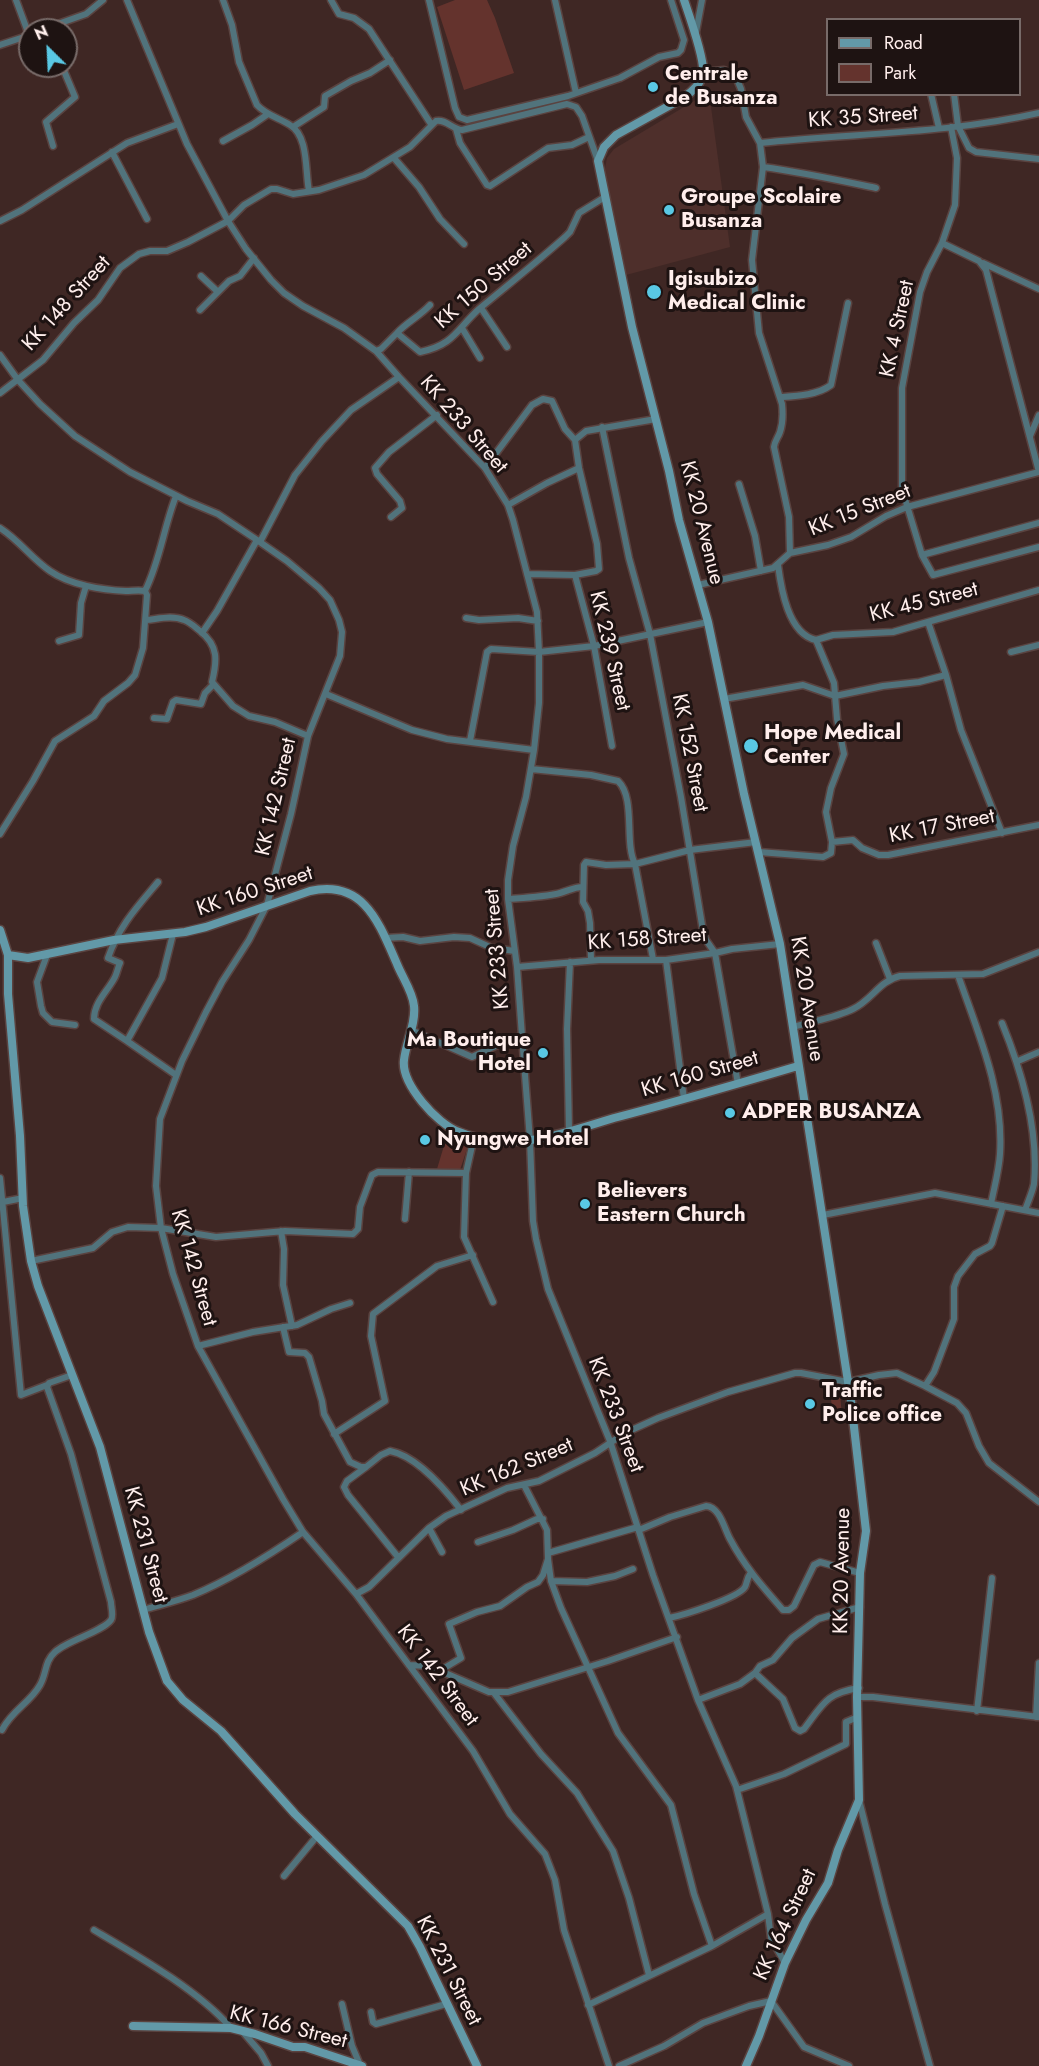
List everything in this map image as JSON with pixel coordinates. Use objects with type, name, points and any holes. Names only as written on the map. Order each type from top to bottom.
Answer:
[{"type":"main road","points":[[598,161],[604,147],[616,135],[692,92],[703,72],[684,0]]},
{"type":"main road","name":"KK 20 Avenue","points":[[598,161],[630,317],[679,520],[708,622],[780,944],[848,1382],[866,1531],[860,1573],[859,1800]]},
{"type":"main road","name":"KK 160 Street","points":[[8,955],[28,958],[114,940],[173,934],[206,927],[310,891],[335,888],[351,894],[374,918],[412,999],[414,1006],[411,1030],[404,1061],[404,1069],[410,1086],[445,1125],[474,1137],[508,1141],[530,1140],[798,1066]]},
{"type":"main road","name":"KK 231 Street","points":[[0,930],[8,955],[8,994],[23,1198],[31,1261],[38,1286],[100,1447],[143,1610],[155,1652],[167,1682],[173,1690],[221,1731],[317,1836],[408,1926],[477,2066]]},
{"type":"main road","name":"KK 164 Street","points":[[746,2066],[785,1963],[806,1920],[828,1883],[838,1850],[859,1800]]},
{"type":"main road","name":"KK 166 Street","points":[[133,2026],[231,2028],[293,2047],[305,2047],[361,2066]]},
{"type":"street","points":[[16,0],[22,18]]},
{"type":"street","points":[[75,18],[86,14],[103,0]]},
{"type":"street","name":"KK 233 Street","points":[[128,0],[178,124],[228,221],[254,258],[271,280],[284,292],[303,306],[344,328],[376,351],[485,468],[508,505],[538,621],[538,703],[534,750],[508,880],[530,1140],[533,1221],[548,1289],[610,1441],[698,1700],[737,1790],[768,1914],[771,1938],[785,1963]]},
{"type":"street","points":[[223,0],[234,33],[239,62],[257,105],[262,111],[298,132],[306,154],[305,170],[309,191]]},
{"type":"street","points":[[331,0],[339,14],[354,18],[369,29],[431,124],[440,120],[462,130],[567,104],[576,106],[598,161]]},
{"type":"street","points":[[429,0],[455,108],[462,119],[479,118],[560,99],[620,78],[657,58],[678,53],[684,40],[671,0]]},
{"type":"street","points":[[555,0],[576,93]]},
{"type":"street","points":[[695,36],[702,0]]},
{"type":"street","points":[[0,45],[18,39]]},
{"type":"street","points":[[293,127],[324,107],[325,96],[390,60]]},
{"type":"street","points":[[703,72],[724,70],[736,77],[741,89],[746,117],[760,143],[763,167],[752,260],[759,333],[781,397],[783,414],[780,432],[774,447],[789,517],[789,553]]},
{"type":"street","points":[[53,146],[46,122],[75,97],[67,78]]},
{"type":"street","points":[[931,96],[939,128]]},
{"type":"street","name":"KK 4 Street","points":[[922,555],[907,507],[901,478],[901,408],[904,376],[920,292],[927,272],[942,243],[955,205],[957,158],[954,96]]},
{"type":"street","name":"KK 35 Street","points":[[760,143],[954,127],[1039,113]]},
{"type":"street","points":[[223,141],[268,114]]},
{"type":"street","points":[[0,220],[22,210],[112,152],[144,135],[178,124]]},
{"type":"street","name":"KK 148 Street","points":[[0,393],[54,348],[74,323],[98,300],[126,264],[145,252],[161,252],[176,248],[228,221],[244,205],[271,189],[292,194],[325,189],[364,175],[410,147],[431,124]]},
{"type":"street","points":[[954,127],[966,146],[972,150],[1039,159]]},
{"type":"street","points":[[456,129],[460,143],[487,185],[490,186],[548,148],[572,145],[589,137]]},
{"type":"street","points":[[112,152],[147,219]]},
{"type":"street","points":[[394,158],[419,187],[440,219],[464,244]]},
{"type":"street","points":[[763,167],[876,188]]},
{"type":"street","name":"KK 150 Street","points":[[397,333],[420,352],[441,345],[456,335],[481,308],[565,237],[579,213],[605,197]]},
{"type":"street","points":[[942,243],[1039,289]]},
{"type":"street","points":[[200,310],[229,281],[240,276],[254,258]]},
{"type":"street","points":[[979,261],[987,274],[1039,472]]},
{"type":"street","points":[[201,276],[218,292]]},
{"type":"street","points":[[781,397],[802,395],[831,385],[848,303]]},
{"type":"street","points":[[376,351],[430,305]]},
{"type":"street","points":[[481,308],[507,347]]},
{"type":"street","points":[[462,327],[480,358]]},
{"type":"street","name":"KK 142 Street","points":[[0,355],[18,380],[40,404],[75,436],[130,472],[176,496],[218,514],[298,570],[319,588],[335,608],[342,642],[340,656],[308,736],[291,814],[267,905],[249,940],[217,992],[176,1075],[160,1119],[156,1186],[161,1228],[198,1346],[303,1532],[356,1594],[473,1751],[510,1814],[545,1854],[555,1880],[558,1908],[564,1930],[609,2066]]},
{"type":"street","points":[[202,633],[295,475],[351,410],[399,377]]},
{"type":"street","points":[[485,468],[532,405],[543,399],[552,402],[565,429],[575,440],[579,468],[597,544],[600,567],[596,571],[575,575]]},
{"type":"street","points":[[1030,436],[1039,415]]},
{"type":"street","points":[[391,517],[402,508],[402,505],[374,471],[375,468],[389,452],[437,416]]},
{"type":"street","points":[[575,440],[586,431],[656,419]]},
{"type":"street","name":"KK 152 Street","points":[[602,428],[629,558],[650,634],[703,931],[715,953],[738,1084]]},
{"type":"street","points":[[508,505],[579,468]]},
{"type":"street","name":"KK 15 Street","points":[[698,585],[778,565],[789,553],[817,548],[851,537],[886,516],[907,507],[1039,472]]},
{"type":"street","points":[[739,484],[755,536],[761,571]]},
{"type":"street","points":[[0,834],[33,781],[54,741],[94,716],[104,701],[132,679],[143,648],[147,595],[145,591],[176,496]]},
{"type":"street","points":[[1039,524],[922,555],[930,573],[936,575],[1039,547]]},
{"type":"street","points":[[0,528],[23,545],[58,577],[86,586],[145,591]]},
{"type":"street","points":[[759,852],[823,857],[831,853],[832,842],[826,812],[831,788],[844,754],[831,676],[816,640],[808,638],[796,626],[784,597],[778,565]]},
{"type":"street","name":"KK 239 Street","points":[[527,574],[575,575],[594,646],[612,746]]},
{"type":"street","points":[[59,641],[79,635],[81,603],[86,586]]},
{"type":"street","name":"KK 45 Street","points":[[816,640],[833,635],[885,634],[1039,590]]},
{"type":"street","points":[[146,620],[171,618],[184,620],[210,640],[216,667],[213,686],[223,693],[233,706],[249,716],[275,722],[308,736]]},
{"type":"street","points":[[466,618],[479,620],[518,618],[538,621]]},
{"type":"street","points":[[470,741],[488,650],[494,648],[539,652],[594,646],[708,622]]},
{"type":"street","points":[[928,622],[946,675],[959,724],[1002,833]]},
{"type":"street","points":[[1011,652],[1039,645]]},
{"type":"street","points":[[724,699],[802,685],[835,696],[883,686],[919,682],[946,675]]},
{"type":"street","points":[[154,718],[167,719],[173,702],[176,700],[201,704],[205,693],[213,686]]},
{"type":"street","points":[[326,694],[412,730],[447,739],[534,750]]},
{"type":"street","points":[[531,769],[591,775],[621,783],[629,819],[630,852],[635,864],[653,959]]},
{"type":"street","name":"KK 17 Street","points":[[832,842],[853,840],[862,848],[879,855],[888,855],[1039,825]]},
{"type":"street","points":[[591,960],[590,922],[583,902],[585,862],[606,866],[635,864],[690,850],[756,842]]},
{"type":"street","points":[[158,882],[123,925],[114,940],[108,958],[120,963],[115,978],[106,989],[94,1012],[94,1019],[176,1075]]},
{"type":"street","points":[[508,899],[547,896],[562,893],[574,887],[583,887]]},
{"type":"street","points":[[128,1041],[162,978],[173,934]]},
{"type":"street","points":[[385,938],[403,937],[420,941],[454,937],[470,938],[497,950],[515,951]]},
{"type":"street","points":[[876,943],[890,979]]},
{"type":"street","name":"KK 158 Street","points":[[517,967],[591,960],[666,960],[780,944]]},
{"type":"street","points":[[793,1027],[852,1010],[890,979],[900,976],[983,974],[1039,952]]},
{"type":"street","points":[[47,955],[36,986],[40,1006],[52,1022],[75,1025]]},
{"type":"street","points":[[666,960],[684,1099]]},
{"type":"street","points":[[569,1130],[567,1029],[570,962]]},
{"type":"street","points":[[958,975],[996,1089],[1000,1149],[991,1204]]},
{"type":"street","points":[[1002,1023],[1024,1076],[1035,1118],[1038,1153],[1035,1183],[1025,1210]]},
{"type":"street","points":[[411,1030],[472,1057],[522,1035]]},
{"type":"street","points":[[1018,1061],[1039,1052]]},
{"type":"street","points":[[474,1137],[466,1173],[463,1232],[493,1302]]},
{"type":"street","points":[[31,1261],[93,1248],[112,1232],[122,1228],[161,1228],[216,1237],[281,1231],[353,1234],[358,1229],[360,1207],[372,1174],[378,1172],[466,1173]]},
{"type":"street","points":[[405,1219],[409,1172]]},
{"type":"street","points":[[0,1178],[21,1395],[72,1375]]},
{"type":"street","points":[[823,1215],[936,1193],[1039,1213]]},
{"type":"street","points":[[3,1202],[23,1198]]},
{"type":"street","points":[[926,1386],[934,1372],[954,1319],[954,1287],[958,1276],[975,1254],[992,1243],[1003,1206]]},
{"type":"street","points":[[281,1231],[284,1250],[283,1285],[292,1326]]},
{"type":"street","points":[[334,1434],[385,1401],[371,1336],[373,1314],[437,1266],[473,1255]]},
{"type":"street","points":[[198,1346],[253,1332],[300,1324],[331,1309],[350,1304]]},
{"type":"street","points":[[283,1327],[289,1352],[305,1353],[309,1357],[324,1414],[350,1462],[366,1467]]},
{"type":"street","name":"KK 162 Street","points":[[356,1594],[369,1587],[429,1528],[446,1516],[507,1488],[539,1481],[572,1465],[610,1441],[658,1418],[711,1397],[801,1372],[848,1382]]},
{"type":"street","points":[[848,1382],[891,1372],[926,1386],[962,1407],[989,1463],[1039,1502]]},
{"type":"street","points":[[2,1730],[8,1719],[41,1684],[48,1658],[69,1642],[101,1627],[113,1616],[71,1454],[47,1385]]},
{"type":"street","points":[[398,1557],[344,1487],[347,1481],[381,1455],[390,1451],[401,1455],[433,1476],[460,1510]]},
{"type":"street","points":[[524,1485],[547,1530],[551,1581],[587,1667],[618,1733],[671,1805],[694,1894],[712,1946]]},
{"type":"street","points":[[548,1556],[710,1506],[717,1511],[728,1536],[750,1574],[783,1610],[789,1610],[794,1606],[814,1565],[820,1563],[860,1573]]},
{"type":"street","points":[[478,1542],[537,1519],[543,1519]]},
{"type":"street","points":[[429,1528],[442,1552]]},
{"type":"street","points":[[143,1610],[192,1595],[230,1577],[265,1558],[303,1532]]},
{"type":"street","points":[[441,1670],[461,1658],[449,1624],[477,1612],[500,1606],[538,1582],[543,1575],[548,1556]]},
{"type":"street","points":[[551,1581],[587,1582],[615,1576],[633,1569]]},
{"type":"street","points":[[669,1618],[734,1595],[743,1589],[750,1574]]},
{"type":"street","points":[[977,1711],[992,1578]]},
{"type":"street","points":[[698,1700],[740,1684],[755,1673],[760,1666],[773,1660],[792,1638],[818,1619],[860,1607]]},
{"type":"street","points":[[409,1665],[429,1666],[441,1670],[489,1692],[508,1692],[676,1637]]},
{"type":"street","points":[[755,1673],[783,1699],[795,1728],[800,1731],[827,1699],[846,1690],[873,1697],[1038,1717],[1039,1663]]},
{"type":"street","points":[[494,1693],[541,1754],[577,1793],[613,1851],[629,1898],[650,1975]]},
{"type":"street","points":[[737,1790],[784,1774],[846,1744],[846,1722],[858,1717]]},
{"type":"street","name":"KK 20 Avenue","points":[[859,1800],[930,2066]]},
{"type":"street","points":[[284,1876],[317,1836]]},
{"type":"street","points":[[588,2005],[712,1946],[768,1914]]},
{"type":"street","points":[[94,1930],[198,1997],[231,2028]]},
{"type":"street","points":[[619,2066],[664,2046],[703,2023],[749,2006],[771,2001],[804,2047],[849,2066]]},
{"type":"street","points":[[342,2004],[352,2046],[361,2066]]},
{"type":"street","points":[[371,2012],[373,2022],[376,2024],[446,2004]]},
{"type":"street","points":[[243,2032],[261,2053],[268,2066]]},
{"type":"shaded area","name":"Groupe Scolaire Busanza","points":[[709,92],[730,247],[626,275],[604,173],[607,158],[614,149]]},
{"type":"green space","points":[[455,0],[487,0],[514,73],[464,90],[437,7]]},
{"type":"green space","points":[[446,1139],[468,1146],[460,1170],[437,1169]]},
{"type":"green space","points":[[829,1381],[839,1383],[842,1416],[833,1417]]},
{"type":"place","name":"Centrale de Busanza","points":[[653,87]]},
{"type":"place","name":"Groupe Scolaire Busanza","points":[[669,210]]},
{"type":"place","name":"Igisubizo Medical Clinic","points":[[654,292]]},
{"type":"place","name":"Hope Medical Center","points":[[751,746]]},
{"type":"place","name":"Ma Boutique Hotel","points":[[543,1053]]},
{"type":"place","name":"ADPER BUSANZA","points":[[730,1113]]},
{"type":"place","name":"Nyungwe Hotel","points":[[425,1140]]},
{"type":"place","name":"Believers Eastern Church","points":[[585,1204]]},
{"type":"place","name":"Traffic Police office","points":[[810,1404]]}]
